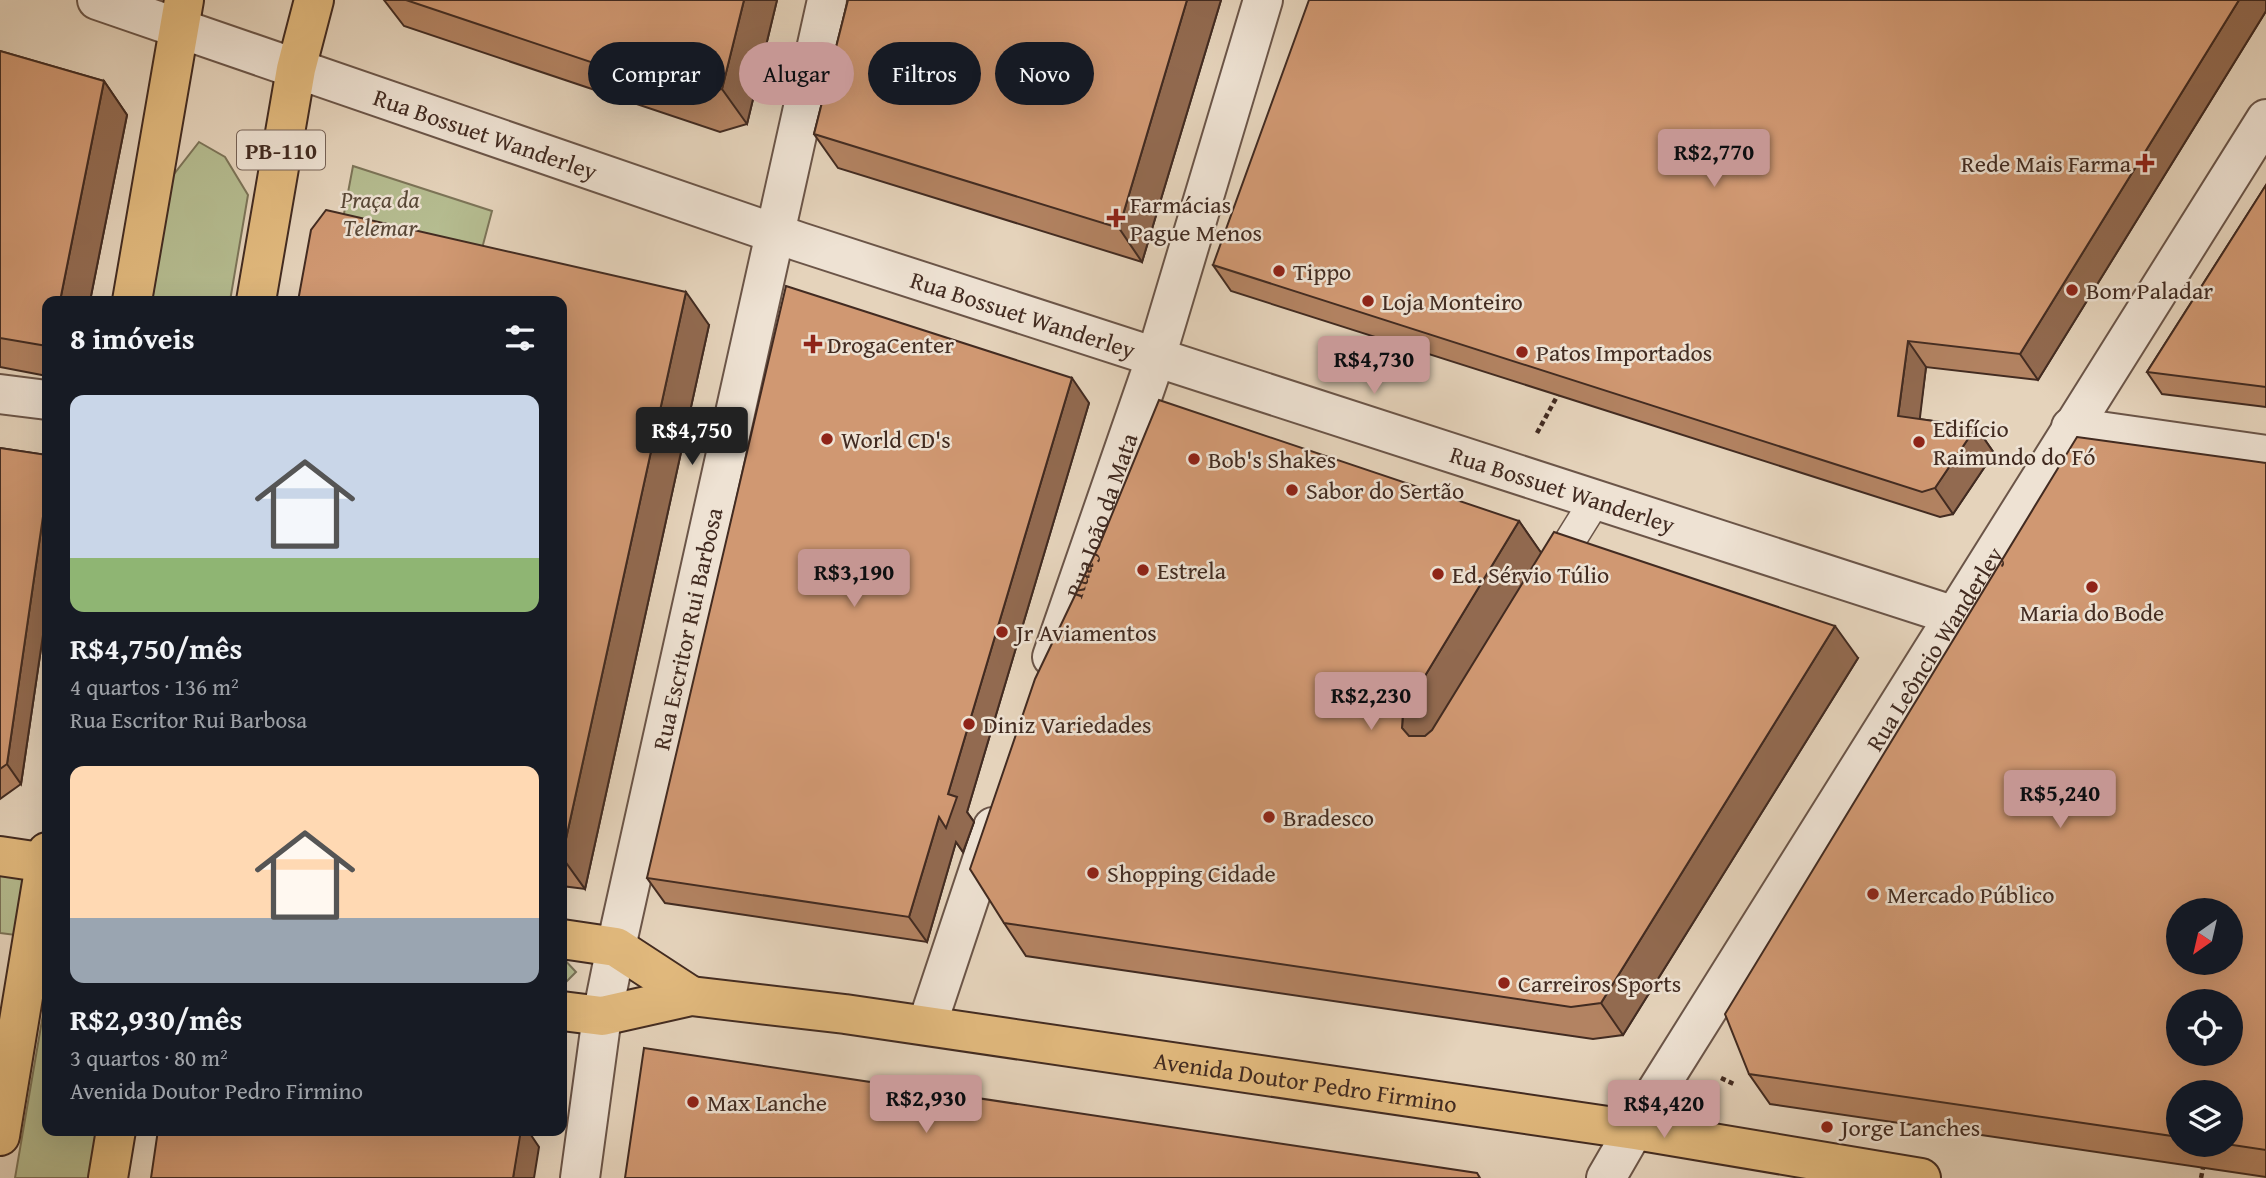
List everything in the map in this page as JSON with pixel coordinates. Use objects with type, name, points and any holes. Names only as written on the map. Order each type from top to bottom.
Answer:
[{"type":"main road","name":"PB-110","points":[[257,296],[296,69],[314,0]]},
{"type":"main road","points":[[133,296],[180,14]]},
{"type":"main road","points":[[0,856],[42,859]]},
{"type":"main road","points":[[0,1136],[26,937],[42,878]]},
{"type":"main road","name":"Avenida Doutor Pedro Firmino","points":[[567,940],[616,947],[691,996]]},
{"type":"main road","name":"Avenida Doutor Pedro Firmino","points":[[567,1012],[602,1016],[691,996],[926,1025],[1635,1130],[1921,1178]]},
{"type":"main road","points":[[108,1178],[115,1136]]},
{"type":"street","name":"Rua Bossuet Wanderley","points":[[97,0],[180,14],[296,69],[774,234],[1955,615]]},
{"type":"street","name":"Rua Escritor Rui Barbosa","points":[[580,1178],[602,1016],[616,947],[827,0]]},
{"type":"street","name":"Rua João da Mata","points":[[1038,696],[1156,358],[1264,0]]},
{"type":"street","name":"Rua Leôncio Wanderley","points":[[1606,1178],[2071,427],[2266,120]]},
{"type":"street","points":[[0,394],[42,399]]},
{"type":"street","points":[[2071,427],[2266,455]]},
{"type":"street","points":[[926,1025],[1006,788]]},
{"type":"lane","points":[[1539,592],[1596,499]]},
{"type":"path","points":[[1516,473],[1561,389]]},
{"type":"path","points":[[2201,1178],[2203,1168]]},
{"type":"green space","points":[[199,142],[225,157],[248,195],[231,296],[153,296],[171,178]]},
{"type":"green space","name":"Praça da Telemar","points":[[353,166],[492,211],[476,271],[339,240]]},
{"type":"green space","points":[[0,856],[42,862],[42,883],[31,937],[0,933]]},
{"type":"green space","points":[[567,962],[576,972],[567,981]]},
{"type":"green space","points":[[42,1020],[42,1136],[100,1136],[94,1178],[15,1178]]},
{"type":"building","points":[[406,0],[744,0],[725,77],[725,42],[588,42],[588,61]]},
{"type":"building","points":[[848,0],[1187,0],[1119,228],[814,134],[821,105],[854,105],[854,42],[837,42]]},
{"type":"building","points":[[1309,0],[2239,0],[2020,354],[1908,341],[1898,416],[1976,427],[1935,488],[1922,492],[1213,265]]},
{"type":"building","points":[[0,51],[104,81],[61,296],[42,296],[42,345],[0,338]]},
{"type":"building","points":[[2266,185],[2266,387],[2147,372]]},
{"type":"building","points":[[326,210],[686,292],[567,834],[567,296],[299,296],[311,230]]},
{"type":"building","points":[[786,286],[1072,378],[948,794],[957,797],[946,828],[939,817],[909,917],[647,878]]},
{"type":"building","points":[[1159,400],[1519,521],[1403,712],[1402,728],[1409,736],[1425,736],[1432,730],[1554,532],[1835,626],[1601,1003],[1571,1007],[1004,923],[970,869],[1035,679],[1101,541]]},
{"type":"building","points":[[2077,437],[2266,463],[2266,1150],[2243,1147],[2243,1080],[2166,1080],[2166,1135],[1749,1074],[1725,1014]]},
{"type":"building","points":[[0,448],[42,454],[42,523],[7,764],[0,769]]},
{"type":"building","points":[[644,1048],[1477,1173],[1480,1178],[625,1178]]},
{"type":"building","points":[[157,1136],[520,1136],[513,1178],[151,1178]]},
{"type":"place","name":"Rede Mais Farma","points":[[2145,163]]},
{"type":"place","name":"Farmácias Pague Menos","points":[[1116,218]]},
{"type":"place","name":"Tippo","points":[[1279,271]]},
{"type":"place","name":"Bom Paladar","points":[[2072,290]]},
{"type":"place","name":"Loja Monteiro","points":[[1368,301]]},
{"type":"place","name":"DrogaCenter","points":[[813,344]]},
{"type":"place","name":"Patos Importados","points":[[1522,352]]},
{"type":"place","name":"World CD's","points":[[827,439]]},
{"type":"place","name":"Edifício Raimundo do Fó","points":[[1919,442]]},
{"type":"place","name":"Bob's Shakes","points":[[1194,459]]},
{"type":"place","name":"Sabor do Sertão","points":[[1292,490]]},
{"type":"place","name":"Estrela","points":[[1143,570]]},
{"type":"place","name":"Ed. Sérvio Túlio","points":[[1438,574]]},
{"type":"place","name":"Maria do Bode","points":[[2092,587]]},
{"type":"place","name":"Jr Aviamentos","points":[[1002,632]]},
{"type":"place","name":"Diniz Variedades","points":[[969,724]]},
{"type":"place","name":"Bradesco","points":[[1269,817]]},
{"type":"place","name":"Shopping Cidade","points":[[1093,873]]},
{"type":"place","name":"Mercado Público","points":[[1873,894]]},
{"type":"place","name":"Carreiros Sports","points":[[1504,983]]},
{"type":"place","name":"Max Lanche","points":[[693,1102]]},
{"type":"place","name":"Jorge Lanches","points":[[1827,1127]]}]
